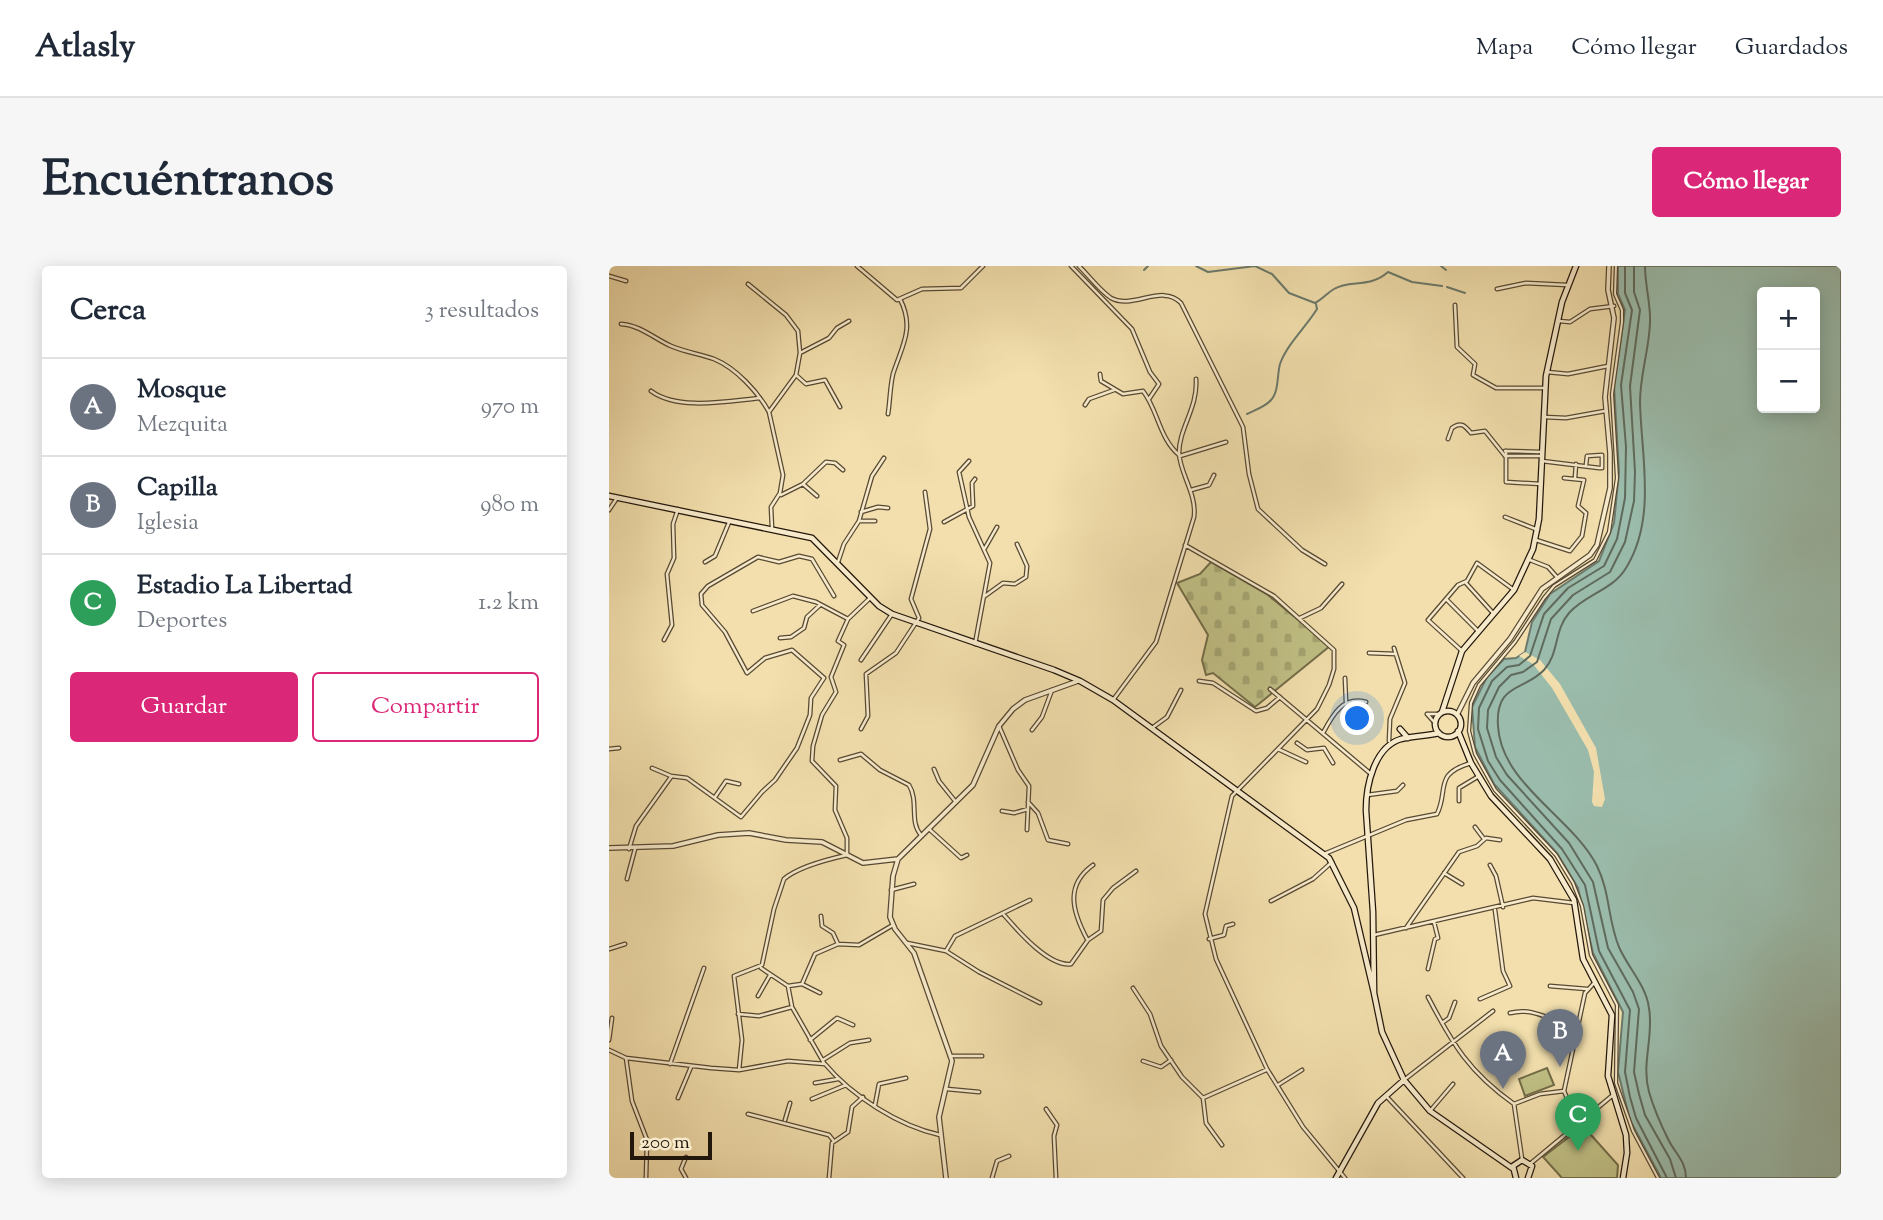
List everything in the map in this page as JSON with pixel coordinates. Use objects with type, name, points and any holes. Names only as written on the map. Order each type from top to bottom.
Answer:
[{"type":"main road","points":[[1422,736],[1441,713],[1462,651],[1477,630],[1514,590],[1536,540],[1547,372],[1568,285],[1576,266]]},
{"type":"main road","points":[[609,496],[812,538],[871,598],[892,614],[1080,681],[1113,700],[1324,854],[1332,862],[1354,908],[1382,1032],[1405,1080],[1430,1111],[1506,1161],[1514,1174]]},
{"type":"main road","points":[[1448,693],[1451,711]]},
{"type":"main road","points":[[1441,713],[1451,711],[1461,723],[1458,731],[1451,736]]},
{"type":"main road","points":[[1435,723],[1439,733]]},
{"type":"main road","points":[[1400,729],[1409,738]]},
{"type":"main road","points":[[1458,731],[1471,763],[1491,796],[1558,869],[1574,902],[1584,959],[1612,1015],[1608,1076],[1627,1145],[1623,1178]]},
{"type":"main road","points":[[1374,993],[1367,795],[1371,774],[1389,746],[1409,738],[1439,733],[1451,736],[1464,748]]},
{"type":"main road","points":[[1363,944],[1374,943]]},
{"type":"main road","points":[[1335,1178],[1368,1117],[1386,1096],[1405,1080]]},
{"type":"main road","points":[[1506,1161],[1530,1164],[1533,1178]]},
{"type":"main road","points":[[1514,1174],[1519,1161]]},
{"type":"street","points":[[857,266],[895,300],[922,289],[961,288],[983,266]]},
{"type":"street","points":[[1071,266],[1134,332],[1150,372],[1159,384],[1149,398]]},
{"type":"street","points":[[1079,266],[1116,300],[1168,295],[1181,303],[1243,427],[1249,474],[1258,509],[1301,550],[1325,564]]},
{"type":"street","points":[[1457,715],[1475,679],[1510,639],[1542,589],[1556,576],[1590,555],[1597,545],[1610,488],[1611,453],[1605,411],[1614,306],[1608,290],[1609,266]]},
{"type":"street","points":[[1616,266],[1615,293],[1622,310],[1622,322],[1612,394],[1617,478],[1609,532],[1595,560],[1554,586],[1543,598],[1515,642],[1479,685],[1471,703],[1469,731],[1475,754],[1495,790],[1556,855],[1573,883],[1582,906],[1591,956],[1617,1005],[1616,1083],[1630,1125],[1658,1178]]},
{"type":"street","points":[[609,276],[626,281]]},
{"type":"street","points":[[1497,289],[1526,283],[1568,285]]},
{"type":"street","points":[[748,284],[796,325],[800,353],[796,375],[769,412]]},
{"type":"street","points":[[888,414],[893,377],[905,347],[908,326],[907,312],[900,298]]},
{"type":"street","points":[[1455,305],[1457,347],[1475,363],[1473,375],[1496,388],[1546,388]]},
{"type":"street","points":[[1559,321],[1570,322],[1590,309],[1614,306]]},
{"type":"street","points":[[800,353],[829,338],[837,328],[849,321]]},
{"type":"street","points":[[621,324],[632,325],[676,348],[719,362],[760,398],[769,412],[783,475],[778,497],[771,507],[772,528]]},
{"type":"street","points":[[1547,372],[1568,374],[1608,366]]},
{"type":"street","points":[[1100,374],[1101,381],[1123,394],[1141,390],[1149,398],[1167,444],[1179,456],[1195,510],[1156,642],[1113,700]]},
{"type":"street","points":[[796,375],[806,384],[825,380],[840,407]]},
{"type":"street","points":[[1179,456],[1195,403],[1196,379]]},
{"type":"street","points":[[651,391],[661,397],[690,401],[760,398]]},
{"type":"street","points":[[1085,405],[1089,399],[1108,391],[1117,391]]},
{"type":"street","points":[[1544,417],[1566,418],[1605,411]]},
{"type":"street","points":[[1448,439],[1452,428],[1462,425],[1471,433],[1485,430],[1504,453],[1506,482],[1541,484]]},
{"type":"street","points":[[1179,456],[1226,443]]},
{"type":"street","points":[[1504,453],[1602,468],[1602,455],[1587,456],[1586,465]]},
{"type":"street","points":[[838,562],[843,544],[859,522],[872,477],[884,458]]},
{"type":"street","points":[[969,461],[961,467],[959,478],[973,529],[985,548],[990,563],[975,644]]},
{"type":"street","points":[[778,497],[803,484],[826,462],[832,462],[843,470]]},
{"type":"street","points":[[1575,478],[1576,464]]},
{"type":"street","points":[[1190,490],[1209,485],[1214,474]]},
{"type":"street","points":[[1536,540],[1573,551],[1582,536],[1586,513],[1578,506],[1584,480],[1564,478]]},
{"type":"street","points":[[944,522],[974,504],[972,483],[975,480]]},
{"type":"street","points":[[803,484],[817,496]]},
{"type":"street","points":[[861,729],[868,716],[866,674],[896,653],[917,623],[918,615],[911,599],[930,529],[925,492]]},
{"type":"street","points":[[609,510],[617,498]]},
{"type":"street","points":[[861,512],[878,507],[888,508]]},
{"type":"street","points":[[664,640],[672,625],[667,574],[674,558],[673,524],[678,509]]},
{"type":"street","points":[[1505,517],[1538,530]]},
{"type":"street","points":[[705,562],[715,556],[730,520]]},
{"type":"street","points":[[859,522],[875,521]]},
{"type":"street","points":[[985,548],[997,527]]},
{"type":"street","points":[[985,596],[1003,583],[1015,584],[1026,577],[1027,566],[1017,544]]},
{"type":"street","points":[[1185,545],[1267,592],[1329,643],[1334,657],[1328,690],[1317,709],[1237,790],[1226,814],[1206,904],[1209,939],[1267,1069],[1304,1127],[1345,1178]]},
{"type":"street","points":[[823,676],[789,649],[765,658],[747,673],[725,632],[702,605],[701,594],[708,586],[758,557],[779,562],[799,556],[812,559],[819,566],[834,596]]},
{"type":"street","points":[[1529,560],[1548,567],[1556,576]]},
{"type":"street","points":[[1462,651],[1427,622],[1458,584],[1465,582],[1479,563],[1514,590]]},
{"type":"street","points":[[1465,582],[1493,613]]},
{"type":"street","points":[[1300,618],[1321,608],[1342,584]]},
{"type":"street","points":[[753,611],[791,596],[820,605],[848,620]]},
{"type":"street","points":[[847,855],[847,838],[835,810],[836,786],[814,764],[812,757],[822,715],[836,692],[832,673],[844,645],[838,641],[848,620],[871,598]]},
{"type":"street","points":[[1446,599],[1477,630]]},
{"type":"street","points":[[780,638],[791,637],[804,628],[807,617],[820,605]]},
{"type":"street","points":[[861,660],[892,614]]},
{"type":"street","points":[[1389,741],[1390,719],[1405,683],[1394,649]]},
{"type":"street","points":[[1369,653],[1396,654]]},
{"type":"street","points":[[762,792],[775,780],[797,748],[810,715],[811,698],[823,676],[832,673]]},
{"type":"street","points":[[1345,678],[1346,702]]},
{"type":"street","points":[[946,1178],[939,1117],[950,1056],[919,964],[893,925],[889,911],[898,859],[976,780],[999,726],[1019,704],[1080,681]]},
{"type":"street","points":[[1199,681],[1215,684],[1256,711],[1267,708],[1280,697]]},
{"type":"street","points":[[1270,689],[1371,774]]},
{"type":"street","points":[[1033,730],[1042,717],[1052,690]]},
{"type":"street","points":[[1152,728],[1167,717],[1181,690]]},
{"type":"street","points":[[1323,733],[1332,716],[1346,702],[1354,699],[1366,702]]},
{"type":"street","points":[[1435,723],[1427,714],[1441,713]]},
{"type":"street","points":[[999,726],[1018,770],[1028,782],[1027,830]]},
{"type":"street","points":[[1326,750],[1333,742]]},
{"type":"street","points":[[1297,743],[1307,750],[1317,747],[1326,750],[1333,763]]},
{"type":"street","points":[[609,749],[619,748]]},
{"type":"street","points":[[1276,748],[1306,762]]},
{"type":"street","points":[[840,760],[861,754],[880,770],[909,785],[916,805],[915,827],[922,836]]},
{"type":"street","points":[[1324,854],[1410,819],[1437,814],[1441,786],[1453,770],[1471,763]]},
{"type":"street","points":[[652,768],[671,776],[687,778],[741,817],[766,787]]},
{"type":"street","points":[[934,769],[939,781],[957,802]]},
{"type":"street","points":[[629,849],[636,826],[671,776]]},
{"type":"street","points":[[1459,801],[1459,788],[1479,776]]},
{"type":"street","points":[[715,797],[726,781],[739,784]]},
{"type":"street","points":[[1367,795],[1397,791],[1403,785]]},
{"type":"street","points":[[1028,802],[1038,813],[1048,840],[1068,844]]},
{"type":"street","points":[[1002,811],[1014,813],[1028,809]]},
{"type":"street","points":[[1475,827],[1484,839]]},
{"type":"street","points":[[929,830],[954,854],[963,858],[967,855]]},
{"type":"street","points":[[609,848],[673,846],[718,835],[749,833],[786,841],[822,842],[863,863],[898,859]]},
{"type":"street","points":[[1406,928],[1459,852],[1477,846],[1484,839],[1492,837],[1500,840]]},
{"type":"street","points":[[627,880],[635,849]]},
{"type":"street","points":[[761,968],[784,879],[816,863],[829,863],[847,855]]},
{"type":"street","points":[[1271,901],[1313,879],[1332,862]]},
{"type":"street","points":[[1088,940],[1073,891],[1082,873],[1093,865]]},
{"type":"street","points":[[1490,865],[1496,876],[1503,906]]},
{"type":"street","points":[[1004,915],[1034,948],[1065,965],[1078,958],[1088,940],[1101,931],[1103,900],[1112,888],[1136,870]]},
{"type":"street","points":[[1444,873],[1462,884]]},
{"type":"street","points":[[891,890],[914,884]]},
{"type":"street","points":[[1284,895],[1286,901]]},
{"type":"street","points":[[1374,935],[1533,898],[1574,902]]},
{"type":"street","points":[[947,951],[955,936],[1004,915],[1030,900]]},
{"type":"street","points":[[1480,999],[1507,988],[1510,983],[1503,971],[1495,908]]},
{"type":"street","points":[[821,916],[822,926],[833,933],[838,944]]},
{"type":"street","points":[[1428,969],[1435,939],[1439,938],[1434,922]]},
{"type":"street","points":[[1209,939],[1224,935],[1226,926],[1233,924]]},
{"type":"street","points":[[802,985],[812,958],[838,944],[859,945],[893,925]]},
{"type":"street","points":[[907,943],[947,951],[979,972],[1040,1003]]},
{"type":"street","points":[[609,949],[625,944]]},
{"type":"street","points":[[670,1065],[704,968]]},
{"type":"street","points":[[761,968],[787,986],[802,985],[820,993]]},
{"type":"street","points":[[739,1070],[742,1040],[733,978],[736,974],[761,968]]},
{"type":"street","points":[[758,996],[769,975]]},
{"type":"street","points":[[1578,1124],[1564,1091],[1587,989],[1595,982]]},
{"type":"street","points":[[787,986],[792,1007],[810,1040],[823,1062],[838,1079],[875,1105],[940,1135]]},
{"type":"street","points":[[1550,986],[1587,989]]},
{"type":"street","points":[[1133,988],[1146,1005],[1156,1036],[1171,1060],[1203,1098],[1206,1123],[1222,1145]]},
{"type":"street","points":[[1428,997],[1451,1043],[1487,1082],[1514,1104],[1519,1161]]},
{"type":"street","points":[[1442,1023],[1449,1018],[1455,1002]]},
{"type":"street","points":[[738,1014],[759,1016],[792,1007]]},
{"type":"street","points":[[1405,1080],[1493,1011]]},
{"type":"street","points":[[1510,1013],[1538,1013],[1554,1018],[1561,1025],[1577,1026]]},
{"type":"street","points":[[609,1040],[612,1018]]},
{"type":"street","points":[[810,1040],[838,1018],[853,1025]]},
{"type":"street","points":[[609,1050],[626,1058],[670,1065],[739,1070],[781,1062],[823,1062],[850,1043],[869,1040]]},
{"type":"street","points":[[950,1056],[982,1056]]},
{"type":"street","points":[[626,1058],[632,1101],[647,1140],[646,1178]]},
{"type":"street","points":[[1143,1061],[1161,1067],[1171,1060]]},
{"type":"street","points":[[678,1098],[691,1067]]},
{"type":"street","points":[[1203,1098],[1267,1069]]},
{"type":"street","points":[[1277,1086],[1302,1070]]},
{"type":"street","points":[[875,1105],[879,1084],[906,1078]]},
{"type":"street","points":[[815,1083],[838,1079]]},
{"type":"street","points":[[1430,1111],[1453,1084]]},
{"type":"street","points":[[812,1099],[846,1085]]},
{"type":"street","points":[[946,1089],[979,1092]]},
{"type":"street","points":[[1514,1104],[1540,1094],[1564,1091]]},
{"type":"street","points":[[1530,1164],[1613,1095]]},
{"type":"street","points":[[1386,1096],[1463,1178]]},
{"type":"street","points":[[833,1140],[848,1132],[852,1107],[863,1097]]},
{"type":"street","points":[[785,1121],[790,1103]]},
{"type":"street","points":[[1046,1109],[1057,1125],[1054,1136],[1056,1178]]},
{"type":"street","points":[[748,1114],[785,1121],[829,1135],[833,1140],[829,1178]]},
{"type":"street","points":[[992,1178],[997,1161],[1009,1156]]},
{"type":"street","points":[[686,1157],[681,1169],[686,1178]]},
{"type":"green space","points":[[1211,562],[1268,595],[1330,646],[1255,707],[1213,673],[1206,675],[1202,660],[1208,635],[1177,583],[1200,574]]},
{"type":"green space","points":[[1547,1068],[1554,1085],[1525,1096],[1519,1079]]},
{"type":"green space","points":[[1583,1126],[1618,1165],[1617,1178],[1562,1178],[1543,1157]]},
{"type":"water","points":[[1618,266],[1841,266],[1841,1178],[1661,1178],[1630,1120],[1618,1072],[1623,1012],[1593,953],[1578,888],[1557,853],[1494,784],[1475,747],[1472,707],[1487,677],[1504,659],[1516,658],[1525,652],[1532,622],[1550,594],[1599,561],[1614,523],[1619,472],[1614,385],[1625,310],[1618,294]]},
{"type":"pier","points":[[1525,652],[1540,660],[1560,684],[1596,748],[1605,799],[1602,807],[1594,806],[1592,802],[1594,772],[1588,750],[1552,688],[1533,664],[1519,656]]},
{"type":"waterway","points":[[1144,270],[1148,266]]},
{"type":"waterway","points":[[1196,266],[1208,272],[1255,266],[1272,274],[1289,293],[1315,303],[1340,286],[1374,280],[1388,272],[1412,282],[1442,286]]},
{"type":"waterway","points":[[1441,266],[1446,270]]},
{"type":"waterway","points":[[1447,287],[1465,293]]},
{"type":"waterway","points":[[1247,414],[1266,405],[1274,397],[1283,357],[1317,309],[1316,304]]},
{"type":"place","name":"Capilla","points":[[1560,1067]]},
{"type":"place","name":"Mosque","points":[[1503,1089]]},
{"type":"place","name":"Estadio La Libertad","points":[[1578,1151]]}]
